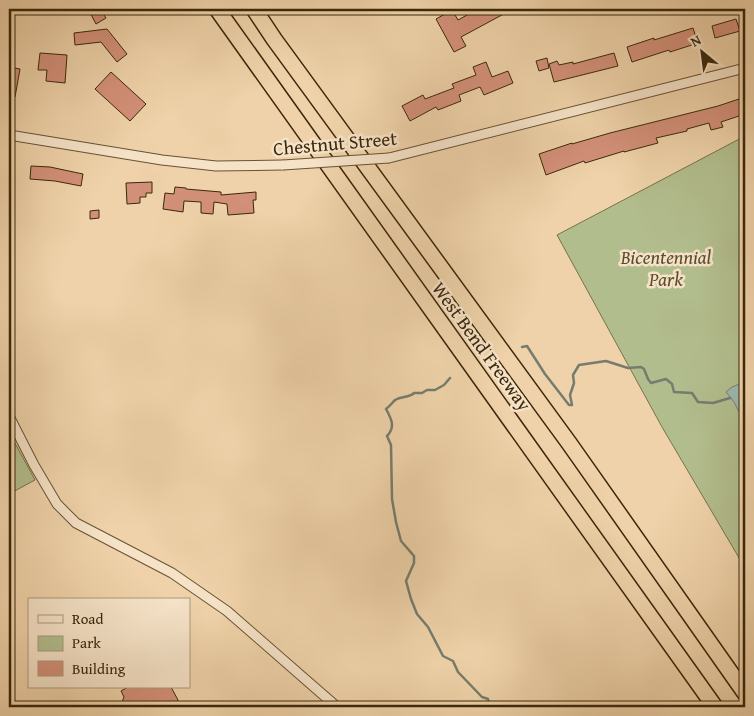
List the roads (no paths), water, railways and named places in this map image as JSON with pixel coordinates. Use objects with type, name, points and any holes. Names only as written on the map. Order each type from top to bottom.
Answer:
[{"type":"highway","name":"West Bend Freeway","points":[[217,9],[715,707]]},
{"type":"highway","name":"West Bend Freeway","points":[[254,9],[574,451],[745,694]]},
{"type":"street","name":"Chestnut Street","points":[[9,136],[162,160],[216,166],[283,165],[389,158],[745,68]]},
{"type":"street","points":[[9,416],[34,465],[57,504],[76,523],[172,573],[227,611],[337,707]]},
{"type":"water","points":[[745,382],[745,414],[739,412],[726,392],[732,387]]},
{"type":"waterway","points":[[522,347],[527,346],[545,374],[569,405],[572,405],[570,395],[574,383],[573,375],[579,365],[606,361],[628,368],[641,367],[651,383],[666,379],[672,384],[674,392],[692,393],[698,402],[713,403],[730,398]]},
{"type":"waterway","points":[[450,378],[444,385],[435,390],[414,393],[395,400],[386,409],[392,422],[390,433],[387,436],[391,445],[392,499],[401,541],[414,556],[414,563],[406,581],[417,614],[428,627],[443,656],[453,661],[458,672],[482,697],[488,699],[492,707]]},
{"type":"park label","name":"Bicentennial Park","points":[[666,268]]}]
